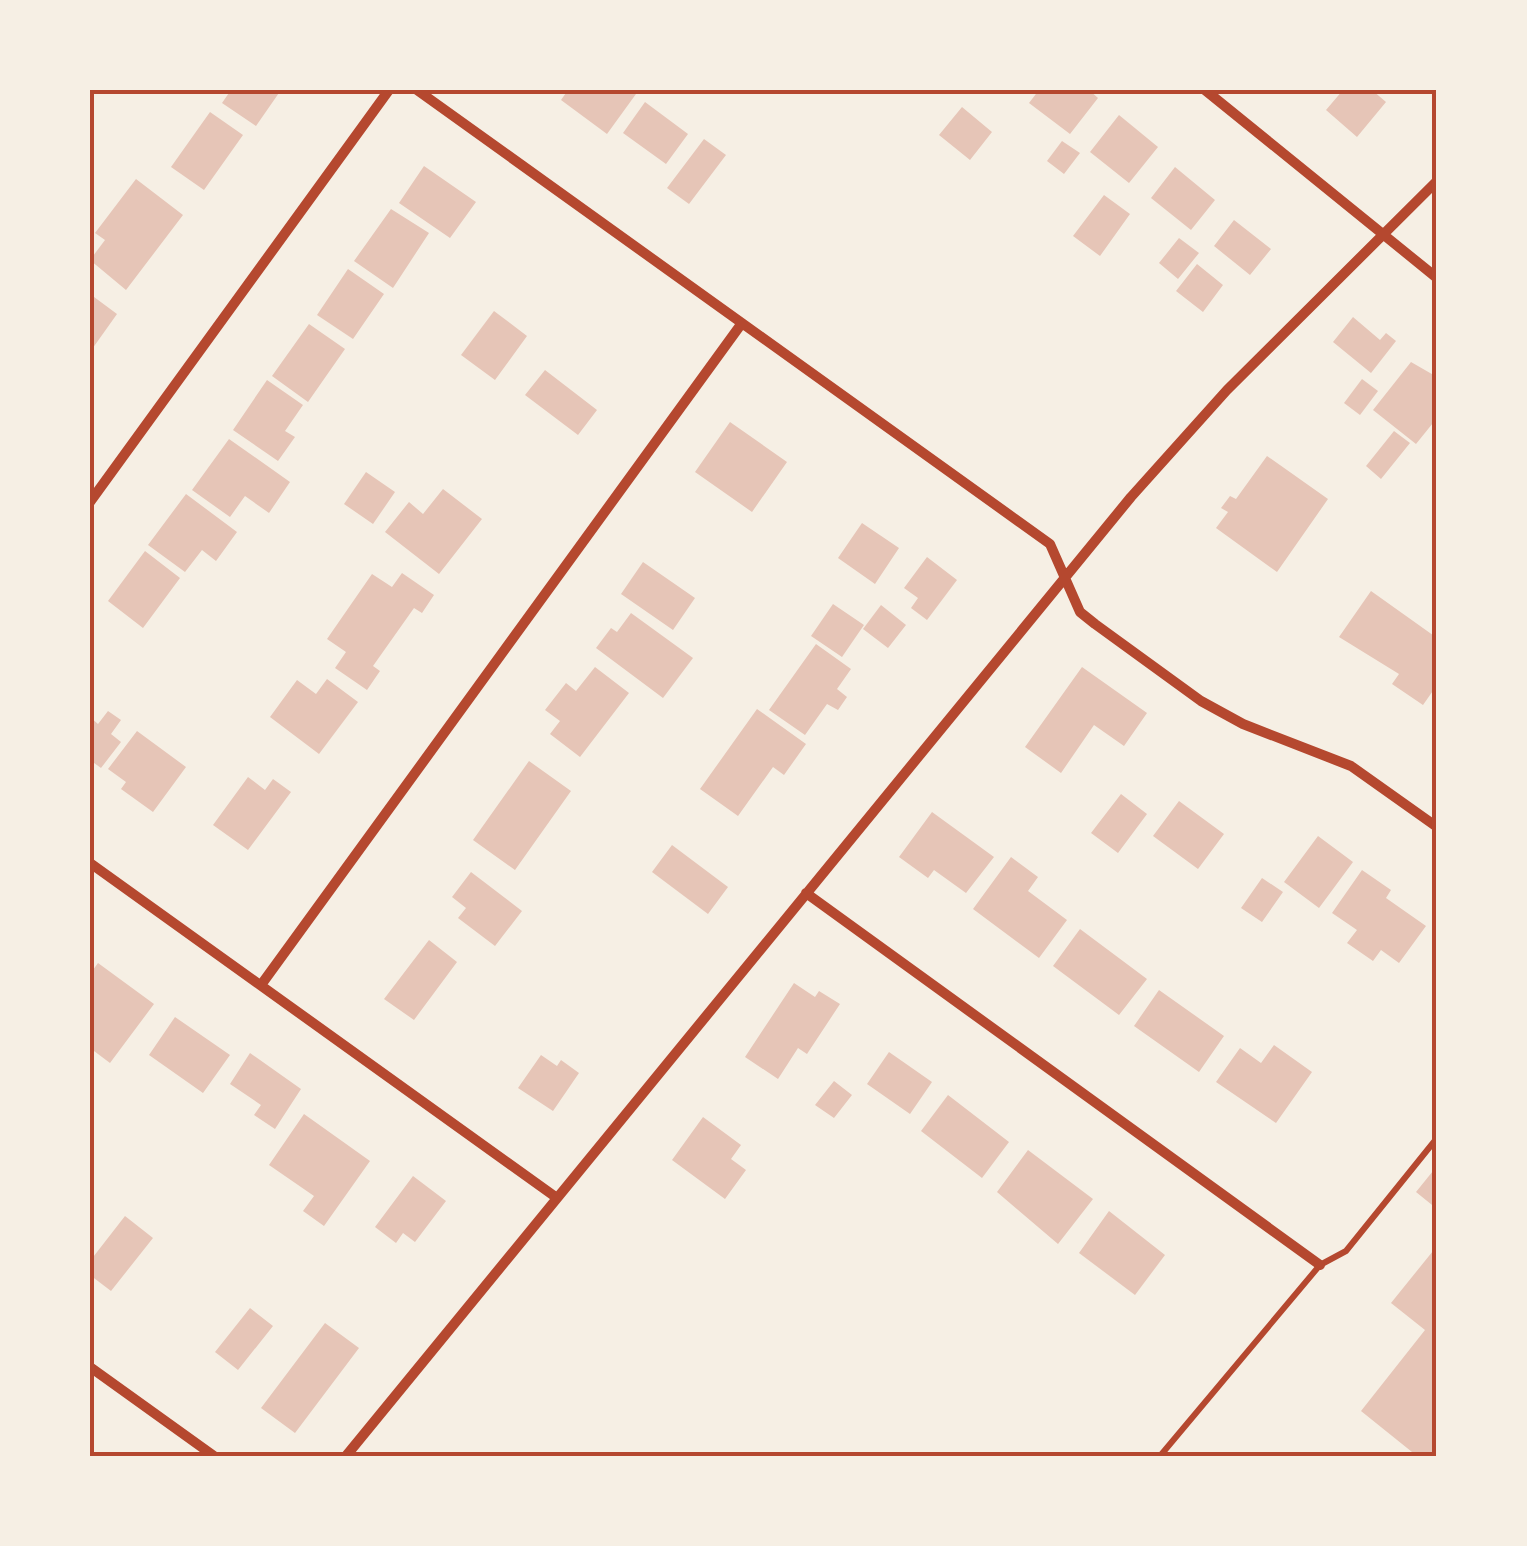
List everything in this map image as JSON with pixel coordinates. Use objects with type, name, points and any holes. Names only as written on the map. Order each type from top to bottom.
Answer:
[{"type":"street","points":[[90,502],[389,90]]},
{"type":"street","points":[[418,90],[1050,544],[1080,612],[1201,701],[1243,724],[1351,766],[1437,827]]},
{"type":"street","points":[[1206,90],[1437,278]]},
{"type":"street","points":[[346,1456],[1065,577],[1226,390],[1437,180]]},
{"type":"street","points":[[260,984],[742,324]]},
{"type":"street","points":[[90,863],[557,1198]]},
{"type":"street","points":[[806,892],[1320,1264]]},
{"type":"street","points":[[90,1368],[214,1456]]},
{"type":"lane","points":[[1160,1456],[1320,1264],[1346,1252],[1437,1138]]},
{"type":"building","points":[[231,90],[281,90],[256,126],[222,103]]},
{"type":"building","points":[[568,90],[630,90],[636,94],[607,134],[561,100]]},
{"type":"building","points":[[1039,90],[1089,90],[1098,98],[1070,134],[1029,103]]},
{"type":"building","points":[[1343,90],[1372,90],[1386,102],[1357,137],[1326,110]]},
{"type":"building","points":[[645,102],[688,134],[666,164],[623,133]]},
{"type":"building","points":[[962,107],[992,132],[970,160],[939,135]]},
{"type":"building","points":[[210,112],[243,135],[204,190],[171,167]]},
{"type":"building","points":[[1119,115],[1158,147],[1129,183],[1090,152]]},
{"type":"building","points":[[704,139],[726,155],[689,204],[667,188]]},
{"type":"building","points":[[1062,141],[1080,153],[1064,174],[1047,161]]},
{"type":"building","points":[[424,166],[476,202],[450,238],[399,203]]},
{"type":"building","points":[[1175,167],[1215,200],[1191,230],[1151,198]]},
{"type":"building","points":[[136,179],[183,215],[126,290],[90,260],[105,240],[95,233]]},
{"type":"building","points":[[1104,195],[1130,214],[1100,256],[1073,236]]},
{"type":"building","points":[[391,209],[429,233],[393,288],[354,261]]},
{"type":"building","points":[[1234,220],[1271,249],[1250,275],[1214,246]]},
{"type":"building","points":[[1179,238],[1199,253],[1178,279],[1159,263]]},
{"type":"building","points":[[1197,264],[1223,285],[1203,312],[1176,291]]},
{"type":"building","points":[[348,269],[384,294],[353,339],[317,315]]},
{"type":"building","points":[[90,294],[117,314],[90,352]]},
{"type":"building","points":[[494,311],[527,336],[495,380],[461,355]]},
{"type":"building","points":[[1353,317],[1380,340],[1386,333],[1396,341],[1371,373],[1333,342]]},
{"type":"building","points":[[309,324],[345,349],[308,402],[272,376]]},
{"type":"building","points":[[1411,362],[1437,377],[1437,418],[1416,444],[1373,410]]},
{"type":"building","points":[[545,370],[597,410],[578,435],[525,395]]},
{"type":"building","points":[[1362,379],[1378,391],[1360,415],[1344,403]]},
{"type":"building","points":[[267,380],[303,405],[285,431],[295,437],[278,461],[233,430]]},
{"type":"building","points":[[730,422],[787,462],[752,512],[695,472]]},
{"type":"building","points":[[1394,431],[1410,443],[1381,479],[1366,466]]},
{"type":"building","points":[[229,439],[290,482],[269,513],[245,496],[230,517],[192,490]]},
{"type":"building","points":[[1267,456],[1328,499],[1277,572],[1216,528],[1228,512],[1221,508],[1230,496],[1236,499]]},
{"type":"building","points":[[366,472],[395,492],[373,524],[344,504]]},
{"type":"building","points":[[443,489],[482,519],[439,574],[385,532],[409,502],[423,514]]},
{"type":"building","points":[[186,494],[237,532],[216,561],[202,550],[185,572],[148,545]]},
{"type":"building","points":[[862,523],[899,548],[875,584],[838,558]]},
{"type":"building","points":[[145,551],[180,578],[143,628],[108,601]]},
{"type":"building","points":[[927,557],[957,580],[927,620],[911,608],[918,598],[904,588]]},
{"type":"building","points":[[643,562],[695,598],[673,630],[621,594]]},
{"type":"building","points":[[402,573],[434,595],[422,613],[414,608],[373,666],[380,671],[367,690],[335,668],[346,652],[327,639],[372,574],[392,587]]},
{"type":"building","points":[[1371,591],[1437,638],[1437,685],[1423,705],[1392,684],[1399,674],[1339,637]]},
{"type":"building","points":[[833,604],[864,625],[842,657],[811,636]]},
{"type":"building","points":[[881,605],[906,625],[888,648],[863,629]]},
{"type":"building","points":[[631,613],[693,658],[663,698],[596,648],[611,628],[617,632]]},
{"type":"building","points":[[816,644],[851,669],[837,689],[847,697],[838,710],[827,704],[805,735],[769,710]]},
{"type":"building","points":[[595,667],[629,693],[580,757],[550,734],[560,721],[545,710],[566,683],[576,691]]},
{"type":"building","points":[[1082,667],[1147,713],[1124,746],[1094,725],[1061,773],[1025,747]]},
{"type":"building","points":[[327,679],[358,702],[319,754],[270,717],[297,680],[316,694]]},
{"type":"building","points":[[757,709],[806,744],[784,775],[773,767],[738,816],[700,789]]},
{"type":"building","points":[[108,711],[121,720],[111,734],[121,742],[101,768],[90,760],[90,717],[98,724]]},
{"type":"building","points":[[137,731],[186,767],[153,812],[121,789],[126,782],[108,769]]},
{"type":"building","points":[[529,761],[571,791],[515,870],[473,840]]},
{"type":"building","points":[[248,777],[265,790],[273,779],[291,792],[248,850],[213,825]]},
{"type":"building","points":[[1121,794],[1147,814],[1118,853],[1091,833]]},
{"type":"building","points":[[1179,801],[1224,834],[1198,869],[1153,836]]},
{"type":"building","points":[[932,812],[994,857],[966,893],[934,870],[928,878],[899,857]]},
{"type":"building","points":[[1318,836],[1353,862],[1319,908],[1284,882]]},
{"type":"building","points":[[672,845],[728,887],[708,914],[652,872]]},
{"type":"building","points":[[1011,857],[1038,877],[1028,891],[1067,920],[1039,958],[973,909]]},
{"type":"building","points":[[1362,870],[1391,890],[1386,898],[1426,926],[1399,963],[1381,950],[1373,961],[1347,943],[1357,930],[1332,913]]},
{"type":"building","points":[[471,872],[522,911],[495,946],[458,918],[466,908],[452,897]]},
{"type":"building","points":[[1262,878],[1283,892],[1262,922],[1241,908]]},
{"type":"building","points":[[1080,929],[1147,979],[1119,1015],[1053,966]]},
{"type":"building","points":[[429,940],[457,962],[414,1020],[384,999]]},
{"type":"building","points":[[98,963],[154,1004],[110,1063],[90,1048],[90,974]]},
{"type":"building","points":[[794,983],[815,997],[819,991],[840,1004],[807,1054],[798,1048],[778,1079],[745,1057]]},
{"type":"building","points":[[1159,990],[1224,1036],[1199,1072],[1134,1026]]},
{"type":"building","points":[[175,1017],[230,1055],[203,1093],[149,1055]]},
{"type":"building","points":[[1274,1045],[1312,1072],[1276,1123],[1216,1082],[1240,1048],[1261,1063]]},
{"type":"building","points":[[889,1052],[932,1082],[910,1114],[867,1084]]},
{"type":"building","points":[[250,1053],[301,1089],[275,1129],[254,1115],[261,1105],[230,1084]]},
{"type":"building","points":[[541,1055],[557,1066],[561,1060],[579,1073],[553,1111],[518,1088]]},
{"type":"building","points":[[834,1081],[852,1095],[834,1118],[815,1105]]},
{"type":"building","points":[[948,1095],[1009,1142],[982,1178],[921,1131]]},
{"type":"building","points":[[304,1114],[370,1161],[324,1226],[303,1211],[314,1196],[269,1165]]},
{"type":"building","points":[[703,1117],[741,1145],[731,1159],[746,1170],[725,1199],[672,1160]]},
{"type":"building","points":[[1028,1150],[1093,1199],[1058,1244],[997,1192]]},
{"type":"building","points":[[1437,1166],[1437,1209],[1416,1192]]},
{"type":"building","points":[[413,1176],[446,1201],[415,1242],[403,1233],[396,1243],[375,1227]]},
{"type":"building","points":[[1109,1211],[1165,1255],[1135,1295],[1079,1253]]},
{"type":"building","points":[[125,1216],[153,1238],[111,1291],[90,1275],[90,1261]]},
{"type":"building","points":[[1437,1246],[1437,1456],[1417,1456],[1361,1411],[1425,1330],[1391,1303]]},
{"type":"building","points":[[250,1308],[273,1326],[238,1370],[215,1352]]},
{"type":"building","points":[[325,1323],[359,1348],[295,1433],[261,1408]]}]
